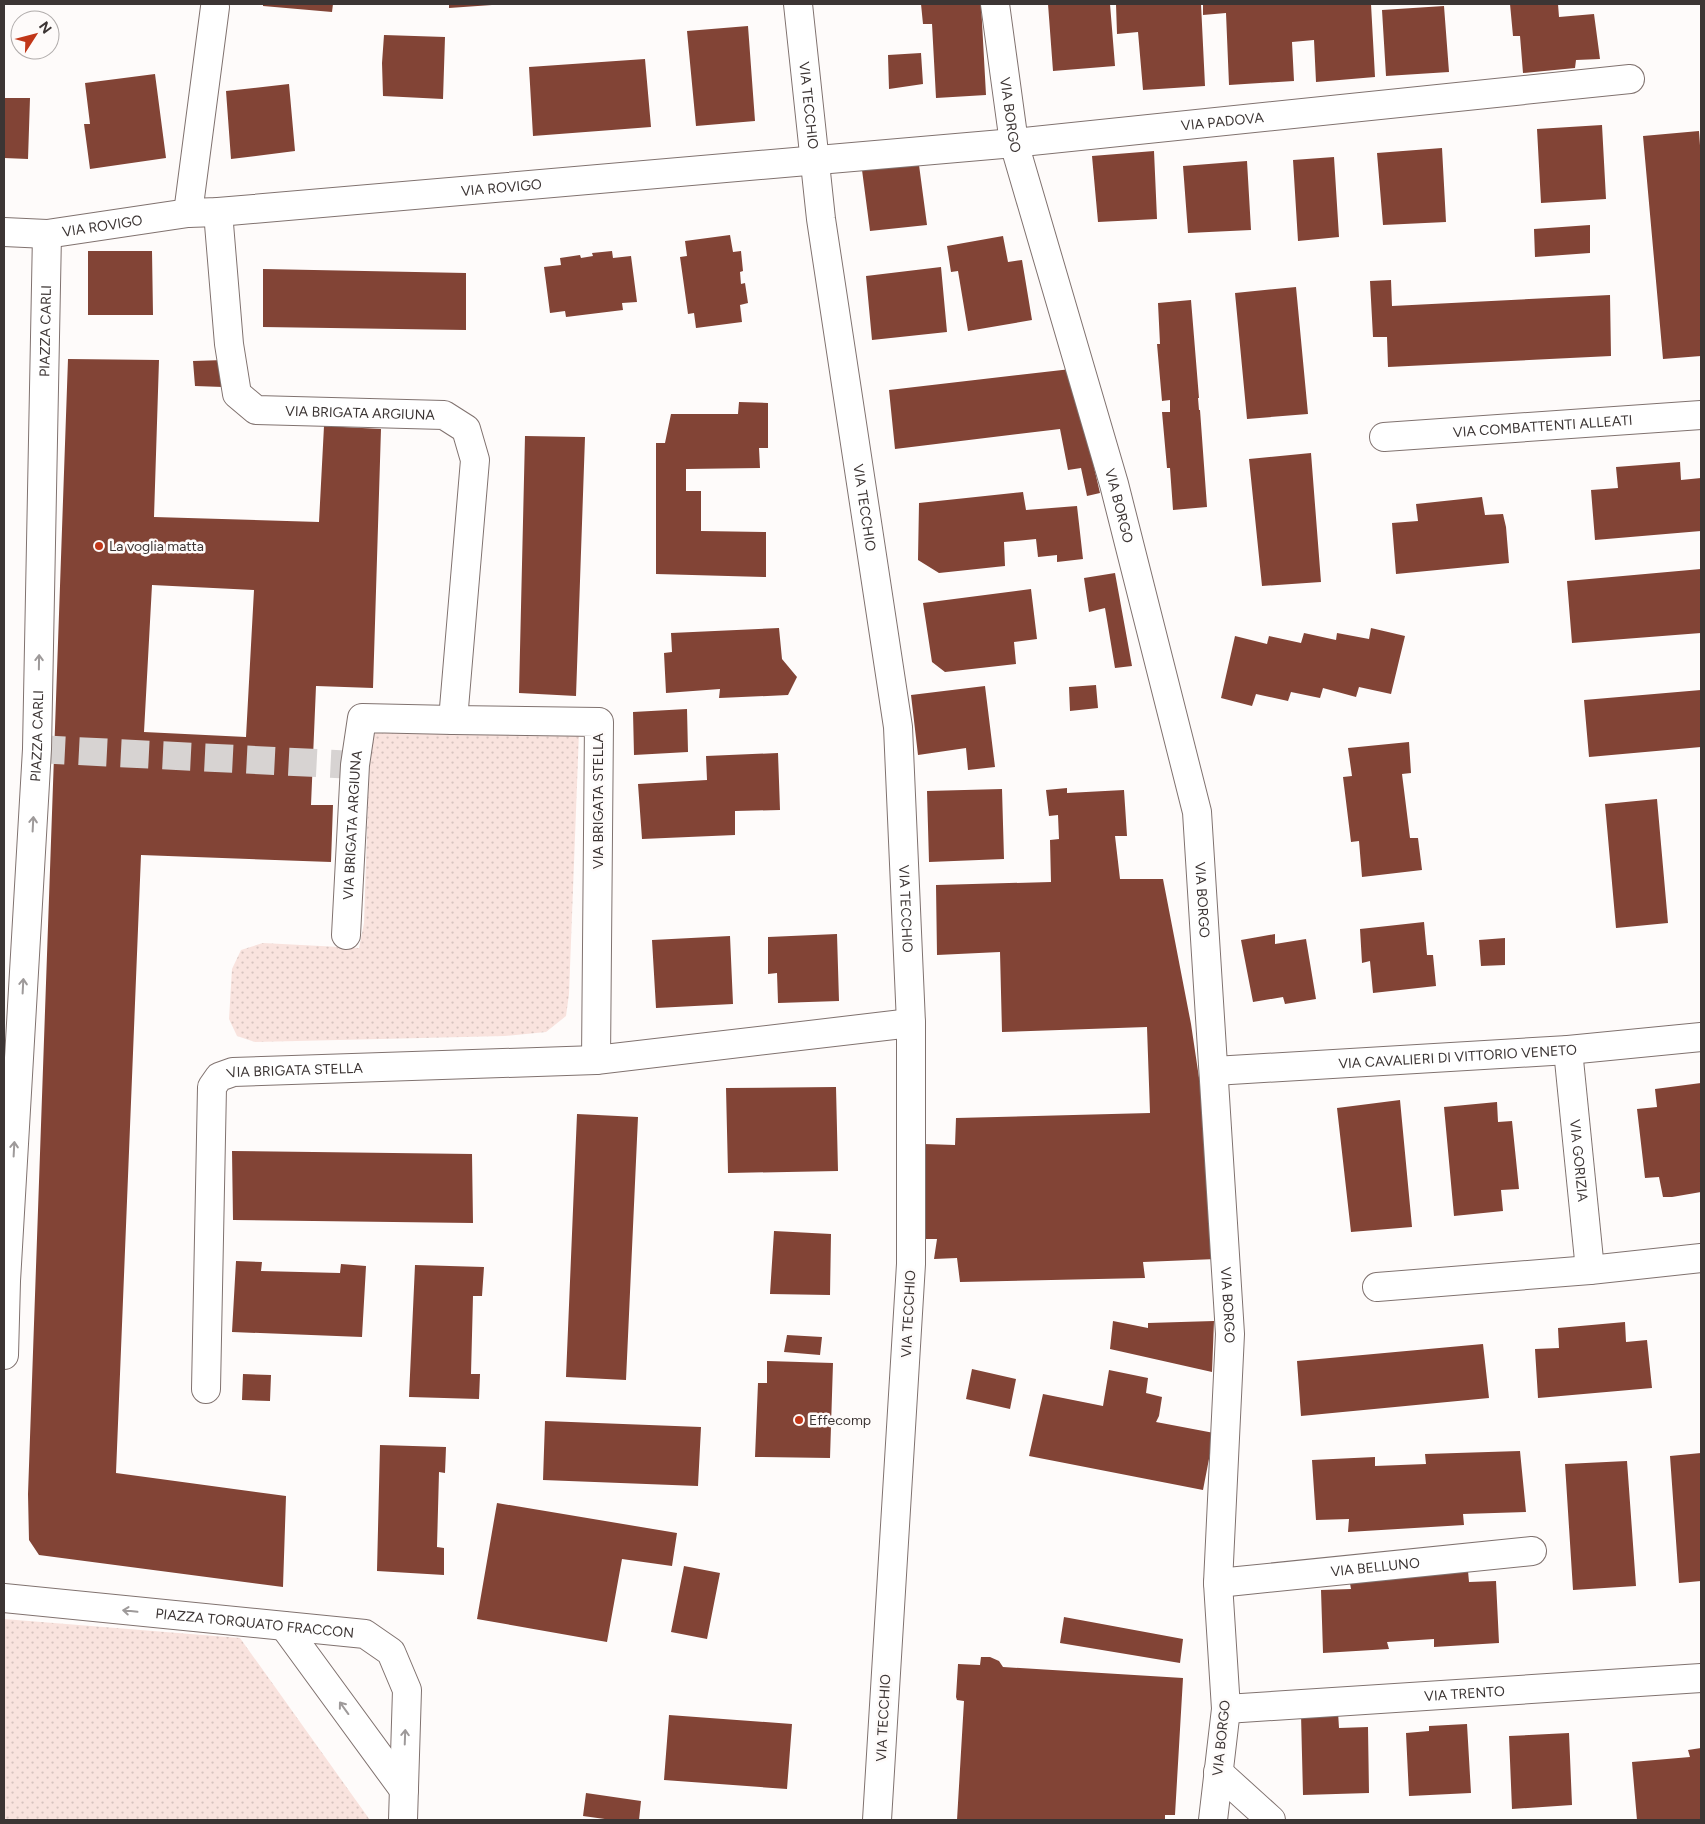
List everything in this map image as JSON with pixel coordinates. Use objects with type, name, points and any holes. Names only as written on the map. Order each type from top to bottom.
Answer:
[{"type":"street","name":"VIA TECCHIO","points":[[798,4],[821,219],[898,727],[911,1023],[910,1264],[877,1820]]},
{"type":"street","name":"VIA BORGO","points":[[995,4],[1014,143],[1114,484],[1197,812],[1230,1334],[1218,1583],[1226,1709],[1212,1820]]},
{"type":"street","points":[[188,213],[216,7]]},
{"type":"street","name":"VIA PADOVA","points":[[814,160],[1014,143],[1630,79]]},
{"type":"street","name":"VIA ROVIGO","points":[[47,234],[188,213],[218,212],[814,160]]},
{"type":"street","name":"VIA BRIGATA ARGIUNA","points":[[218,212],[229,344],[236,394],[256,410],[444,415],[466,429],[475,460],[453,720]]},
{"type":"street","points":[[4,232],[47,234]]},
{"type":"street","name":"PIAZZA CARLI","points":[[4,1355],[5,1281],[37,749],[47,234]]},
{"type":"street","name":"VIA COMBATTENTI ALLEATI","points":[[1384,437],[1701,415]]},
{"type":"street","name":"VIA BRIGATA ARGIUNA","points":[[346,935],[355,765],[362,718],[599,722]]},
{"type":"street","name":"VIA BRIGATA STELLA","points":[[596,1060],[599,722]]},
{"type":"street","name":"VIA BRIGATA STELLA","points":[[206,1389],[212,1087],[219,1077],[233,1072],[596,1060],[911,1023]]},
{"type":"street","name":"VIA CAVALIERI DI VITTORIO VENETO","points":[[1214,1071],[1568,1050],[1701,1037]]},
{"type":"street","name":"VIA GORIZIA","points":[[1568,1050],[1590,1270]]},
{"type":"street","points":[[1377,1287],[1590,1270],[1701,1258]]},
{"type":"street","name":"VIA BELLUNO","points":[[1218,1583],[1532,1551]]},
{"type":"street","name":"PIAZZA TORQUATO FRACCON","points":[[4,1598],[365,1634],[391,1652],[407,1690],[403,1820]]},
{"type":"street","points":[[284,1626],[404,1790]]},
{"type":"street","name":"VIA TRENTO","points":[[1226,1709],[1701,1678]]},
{"type":"street","points":[[1218,1772],[1271,1820]]},
{"type":"shaded area","points":[[384,726],[579,732],[569,994],[566,1016],[546,1032],[505,1036],[255,1042],[237,1036],[229,1019],[232,969],[241,950],[263,943],[359,948],[364,923],[370,738]]},
{"type":"shaded area","points":[[4,1619],[240,1638],[370,1820],[4,1820]]},
{"type":"building","points":[[263,4],[333,4],[332,12],[263,6]]},
{"type":"building","points":[[449,4],[492,4],[492,5],[449,8]]},
{"type":"building","points":[[921,4],[981,4],[986,95],[936,98],[932,24],[923,24]]},
{"type":"building","points":[[1048,4],[1110,4],[1115,66],[1053,71]]},
{"type":"building","points":[[1116,4],[1201,4],[1205,86],[1143,90],[1138,32],[1117,34]]},
{"type":"building","points":[[1203,4],[1371,4],[1375,77],[1316,82],[1314,40],[1292,42],[1294,81],[1229,85],[1226,13],[1203,15]]},
{"type":"building","points":[[1510,4],[1558,4],[1559,17],[1594,14],[1600,59],[1576,60],[1575,68],[1523,73],[1520,36],[1513,36]]},
{"type":"building","points":[[1444,6],[1449,72],[1386,76],[1382,10]]},
{"type":"building","points":[[748,26],[755,121],[696,126],[687,31]]},
{"type":"building","points":[[384,35],[445,37],[443,99],[383,96],[382,63]]},
{"type":"building","points":[[921,53],[923,84],[889,89],[888,55]]},
{"type":"building","points":[[645,59],[651,127],[533,136],[529,67]]},
{"type":"building","points":[[155,74],[166,158],[90,169],[84,124],[90,124],[85,83]]},
{"type":"building","points":[[289,84],[295,151],[231,159],[226,91]]},
{"type":"building","points":[[4,98],[30,98],[28,159],[4,158]]},
{"type":"building","points":[[1602,125],[1606,199],[1541,203],[1537,129]]},
{"type":"building","points":[[1699,131],[1701,160],[1701,356],[1663,359],[1643,136]]},
{"type":"building","points":[[1442,148],[1446,222],[1383,225],[1377,153]]},
{"type":"building","points":[[1154,151],[1157,219],[1098,222],[1092,156]]},
{"type":"building","points":[[1334,157],[1339,237],[1298,241],[1293,160]]},
{"type":"building","points":[[1247,161],[1251,230],[1188,233],[1183,166]]},
{"type":"building","points":[[919,165],[927,225],[870,231],[862,170]]},
{"type":"building","points":[[1590,225],[1590,253],[1535,257],[1534,229]]},
{"type":"building","points":[[730,235],[733,252],[741,251],[743,271],[740,272],[741,284],[745,283],[748,303],[740,305],[742,322],[696,328],[694,313],[688,314],[680,257],[687,256],[685,241]]},
{"type":"building","points":[[1003,236],[1008,262],[1022,260],[1032,320],[968,331],[958,271],[951,272],[947,246]]},
{"type":"building","points":[[88,251],[152,251],[153,315],[88,315]]},
{"type":"building","points":[[612,251],[613,258],[631,256],[637,302],[622,303],[623,310],[566,317],[565,311],[550,313],[544,267],[561,265],[560,258],[580,255],[581,258],[593,256],[592,253]]},
{"type":"building","points":[[941,267],[947,332],[872,340],[866,276]]},
{"type":"building","points":[[263,269],[466,273],[466,330],[263,327]]},
{"type":"building","points":[[1391,280],[1392,306],[1610,295],[1611,356],[1388,367],[1387,337],[1373,337],[1370,281]]},
{"type":"building","points":[[1296,287],[1308,414],[1247,419],[1235,293]]},
{"type":"building","points":[[1191,300],[1207,507],[1173,510],[1170,468],[1167,468],[1162,412],[1170,412],[1170,400],[1162,401],[1157,344],[1160,344],[1158,303]]},
{"type":"building","points":[[68,359],[159,360],[154,517],[319,522],[324,426],[381,429],[373,688],[316,686],[311,805],[333,805],[331,862],[141,855],[116,1473],[286,1496],[283,1587],[39,1555],[29,1540],[28,1494]],"holes":[[[152,585],[254,590],[246,737],[144,732]]]},
{"type":"building","points":[[224,360],[223,387],[195,386],[193,361]]},
{"type":"building","points":[[1071,369],[1100,493],[1087,496],[1081,468],[1068,470],[1060,429],[895,449],[889,390]]},
{"type":"building","points":[[739,402],[768,403],[768,448],[759,448],[760,468],[686,469],[686,491],[701,491],[701,531],[766,532],[766,577],[656,574],[656,443],[665,443],[671,414],[738,414]]},
{"type":"building","points":[[525,436],[585,437],[576,696],[519,693]]},
{"type":"building","points":[[1311,453],[1321,582],[1262,586],[1249,459]]},
{"type":"building","points":[[1680,462],[1681,480],[1701,478],[1701,531],[1595,540],[1591,490],[1618,488],[1616,467]]},
{"type":"building","points":[[1023,492],[1026,510],[1077,506],[1083,559],[1057,562],[1057,555],[1038,557],[1036,539],[1004,542],[1005,566],[939,573],[918,560],[919,503]]},
{"type":"building","points":[[1482,497],[1485,515],[1503,514],[1509,563],[1396,574],[1392,523],[1418,521],[1416,504]]},
{"type":"building","points":[[1701,569],[1701,633],[1572,643],[1567,581]]},
{"type":"building","points":[[1115,573],[1132,666],[1115,668],[1105,608],[1089,612],[1084,578]]},
{"type":"building","points":[[1031,589],[1037,639],[1014,642],[1016,664],[945,672],[932,662],[923,603]]},
{"type":"building","points":[[779,628],[782,659],[797,677],[788,695],[719,698],[720,689],[666,693],[664,653],[672,652],[671,633]]},
{"type":"building","points":[[1371,628],[1405,636],[1391,694],[1359,687],[1356,697],[1323,688],[1320,698],[1291,692],[1288,701],[1256,694],[1252,706],[1221,698],[1235,636],[1267,644],[1269,636],[1301,643],[1304,633],[1336,640],[1337,633],[1369,639]]},
{"type":"building","points":[[1096,685],[1098,708],[1070,711],[1069,687]]},
{"type":"building","points":[[985,686],[995,767],[968,770],[966,748],[918,755],[911,695]]},
{"type":"building","points":[[1701,690],[1701,747],[1589,757],[1584,700]]},
{"type":"building","points":[[687,709],[688,752],[634,755],[633,712]]},
{"type":"building","points":[[1409,742],[1411,773],[1402,774],[1410,838],[1418,838],[1422,870],[1362,877],[1359,841],[1351,842],[1343,777],[1352,776],[1348,748]]},
{"type":"building","points":[[778,753],[780,810],[735,811],[735,835],[642,839],[638,784],[707,780],[706,756]]},
{"type":"building","points":[[1067,788],[1067,793],[1124,790],[1127,836],[1115,836],[1120,879],[1163,879],[1191,1024],[1205,1118],[1216,1259],[1143,1262],[1145,1278],[960,1282],[957,1258],[934,1259],[937,1239],[924,1239],[924,1144],[955,1145],[956,1118],[1150,1113],[1147,1027],[1002,1032],[1000,952],[937,955],[936,885],[1051,882],[1050,840],[1059,839],[1058,815],[1049,816],[1046,790]]},
{"type":"building","points":[[1002,789],[1004,859],[929,862],[927,791]]},
{"type":"building","points":[[1657,799],[1668,923],[1616,928],[1605,804]]},
{"type":"building","points":[[1424,922],[1427,955],[1433,955],[1436,986],[1373,993],[1370,961],[1362,963],[1360,929]]},
{"type":"building","points":[[837,934],[839,1001],[778,1003],[777,973],[768,974],[768,937]]},
{"type":"building","points":[[1275,934],[1275,944],[1306,939],[1316,999],[1285,1004],[1283,997],[1253,1002],[1241,940]]},
{"type":"building","points":[[730,936],[733,1004],[656,1008],[652,940]]},
{"type":"building","points":[[1505,938],[1505,965],[1481,966],[1479,940]]},
{"type":"building","points":[[1701,1083],[1701,1192],[1663,1197],[1659,1177],[1645,1178],[1637,1109],[1657,1107],[1655,1089]]},
{"type":"building","points":[[836,1087],[838,1171],[728,1173],[726,1088]]},
{"type":"building","points":[[1400,1100],[1412,1227],[1351,1232],[1337,1108]]},
{"type":"building","points":[[1497,1102],[1498,1122],[1512,1121],[1519,1189],[1501,1190],[1503,1211],[1454,1216],[1444,1107]]},
{"type":"building","points":[[577,1114],[638,1117],[626,1380],[566,1377]]},
{"type":"building","points":[[232,1151],[472,1154],[473,1223],[233,1220]]},
{"type":"building","points":[[774,1231],[831,1234],[830,1295],[770,1294]]},
{"type":"building","points":[[236,1261],[262,1262],[261,1271],[340,1273],[341,1264],[366,1266],[362,1337],[232,1332]]},
{"type":"building","points":[[415,1265],[484,1267],[482,1296],[473,1296],[471,1374],[480,1374],[479,1399],[409,1397]]},
{"type":"building","points":[[1113,1321],[1148,1328],[1148,1323],[1214,1321],[1212,1372],[1110,1349]]},
{"type":"building","points":[[1625,1322],[1626,1342],[1647,1340],[1652,1388],[1538,1398],[1535,1349],[1559,1348],[1558,1328]]},
{"type":"building","points":[[787,1335],[822,1337],[820,1355],[784,1352]]},
{"type":"building","points":[[1483,1344],[1489,1398],[1301,1416],[1297,1361]]},
{"type":"building","points":[[767,1361],[833,1363],[830,1458],[755,1457],[758,1383],[767,1383]]},
{"type":"building","points":[[972,1369],[1016,1379],[1010,1409],[966,1399]]},
{"type":"building","points":[[1109,1370],[1148,1378],[1146,1393],[1162,1397],[1159,1416],[1156,1422],[1214,1433],[1203,1490],[1029,1456],[1043,1394],[1103,1406]]},
{"type":"building","points":[[243,1374],[271,1375],[270,1401],[242,1400]]},
{"type":"building","points":[[545,1421],[701,1427],[698,1486],[543,1480]]},
{"type":"building","points":[[380,1445],[446,1447],[445,1473],[439,1472],[437,1547],[444,1548],[444,1575],[377,1571]]},
{"type":"building","points":[[1520,1451],[1526,1512],[1463,1514],[1464,1525],[1348,1532],[1349,1519],[1316,1520],[1312,1460],[1375,1457],[1375,1466],[1426,1464],[1425,1454]]},
{"type":"building","points":[[1701,1453],[1701,1581],[1679,1583],[1670,1456]]},
{"type":"building","points":[[1627,1461],[1636,1586],[1573,1590],[1565,1464]]},
{"type":"building","points":[[497,1503],[677,1533],[672,1566],[622,1559],[607,1642],[477,1619]]},
{"type":"building","points":[[684,1566],[720,1573],[707,1639],[671,1632]]},
{"type":"building","points":[[1468,1571],[1469,1582],[1496,1581],[1499,1643],[1434,1647],[1434,1639],[1387,1642],[1389,1649],[1323,1653],[1321,1590],[1351,1589],[1349,1578]]},
{"type":"building","points":[[1064,1617],[1183,1639],[1180,1663],[1060,1643]]},
{"type":"building","points":[[981,1657],[990,1657],[999,1661],[1003,1667],[1183,1678],[1175,1815],[1165,1815],[1165,1820],[957,1820],[964,1701],[957,1700],[956,1697],[958,1664],[980,1665]]},
{"type":"building","points":[[1338,1712],[1339,1728],[1368,1727],[1369,1793],[1303,1795],[1301,1714]]},
{"type":"building","points":[[669,1715],[792,1724],[787,1789],[664,1780]]},
{"type":"building","points":[[1467,1724],[1471,1793],[1409,1796],[1406,1733],[1429,1731],[1429,1726]]},
{"type":"building","points":[[1569,1733],[1572,1805],[1512,1809],[1509,1736]]},
{"type":"building","points":[[1701,1748],[1701,1820],[1637,1820],[1632,1762],[1690,1757],[1688,1750]]},
{"type":"building","points":[[586,1793],[641,1801],[639,1820],[612,1820],[583,1816]]},
{"type":"tunnel","points":[[37,749],[355,765]]},
{"type":"place","name":"La voglia matta","points":[[99,546]]},
{"type":"place","name":"Effecomp","points":[[799,1420]]}]
